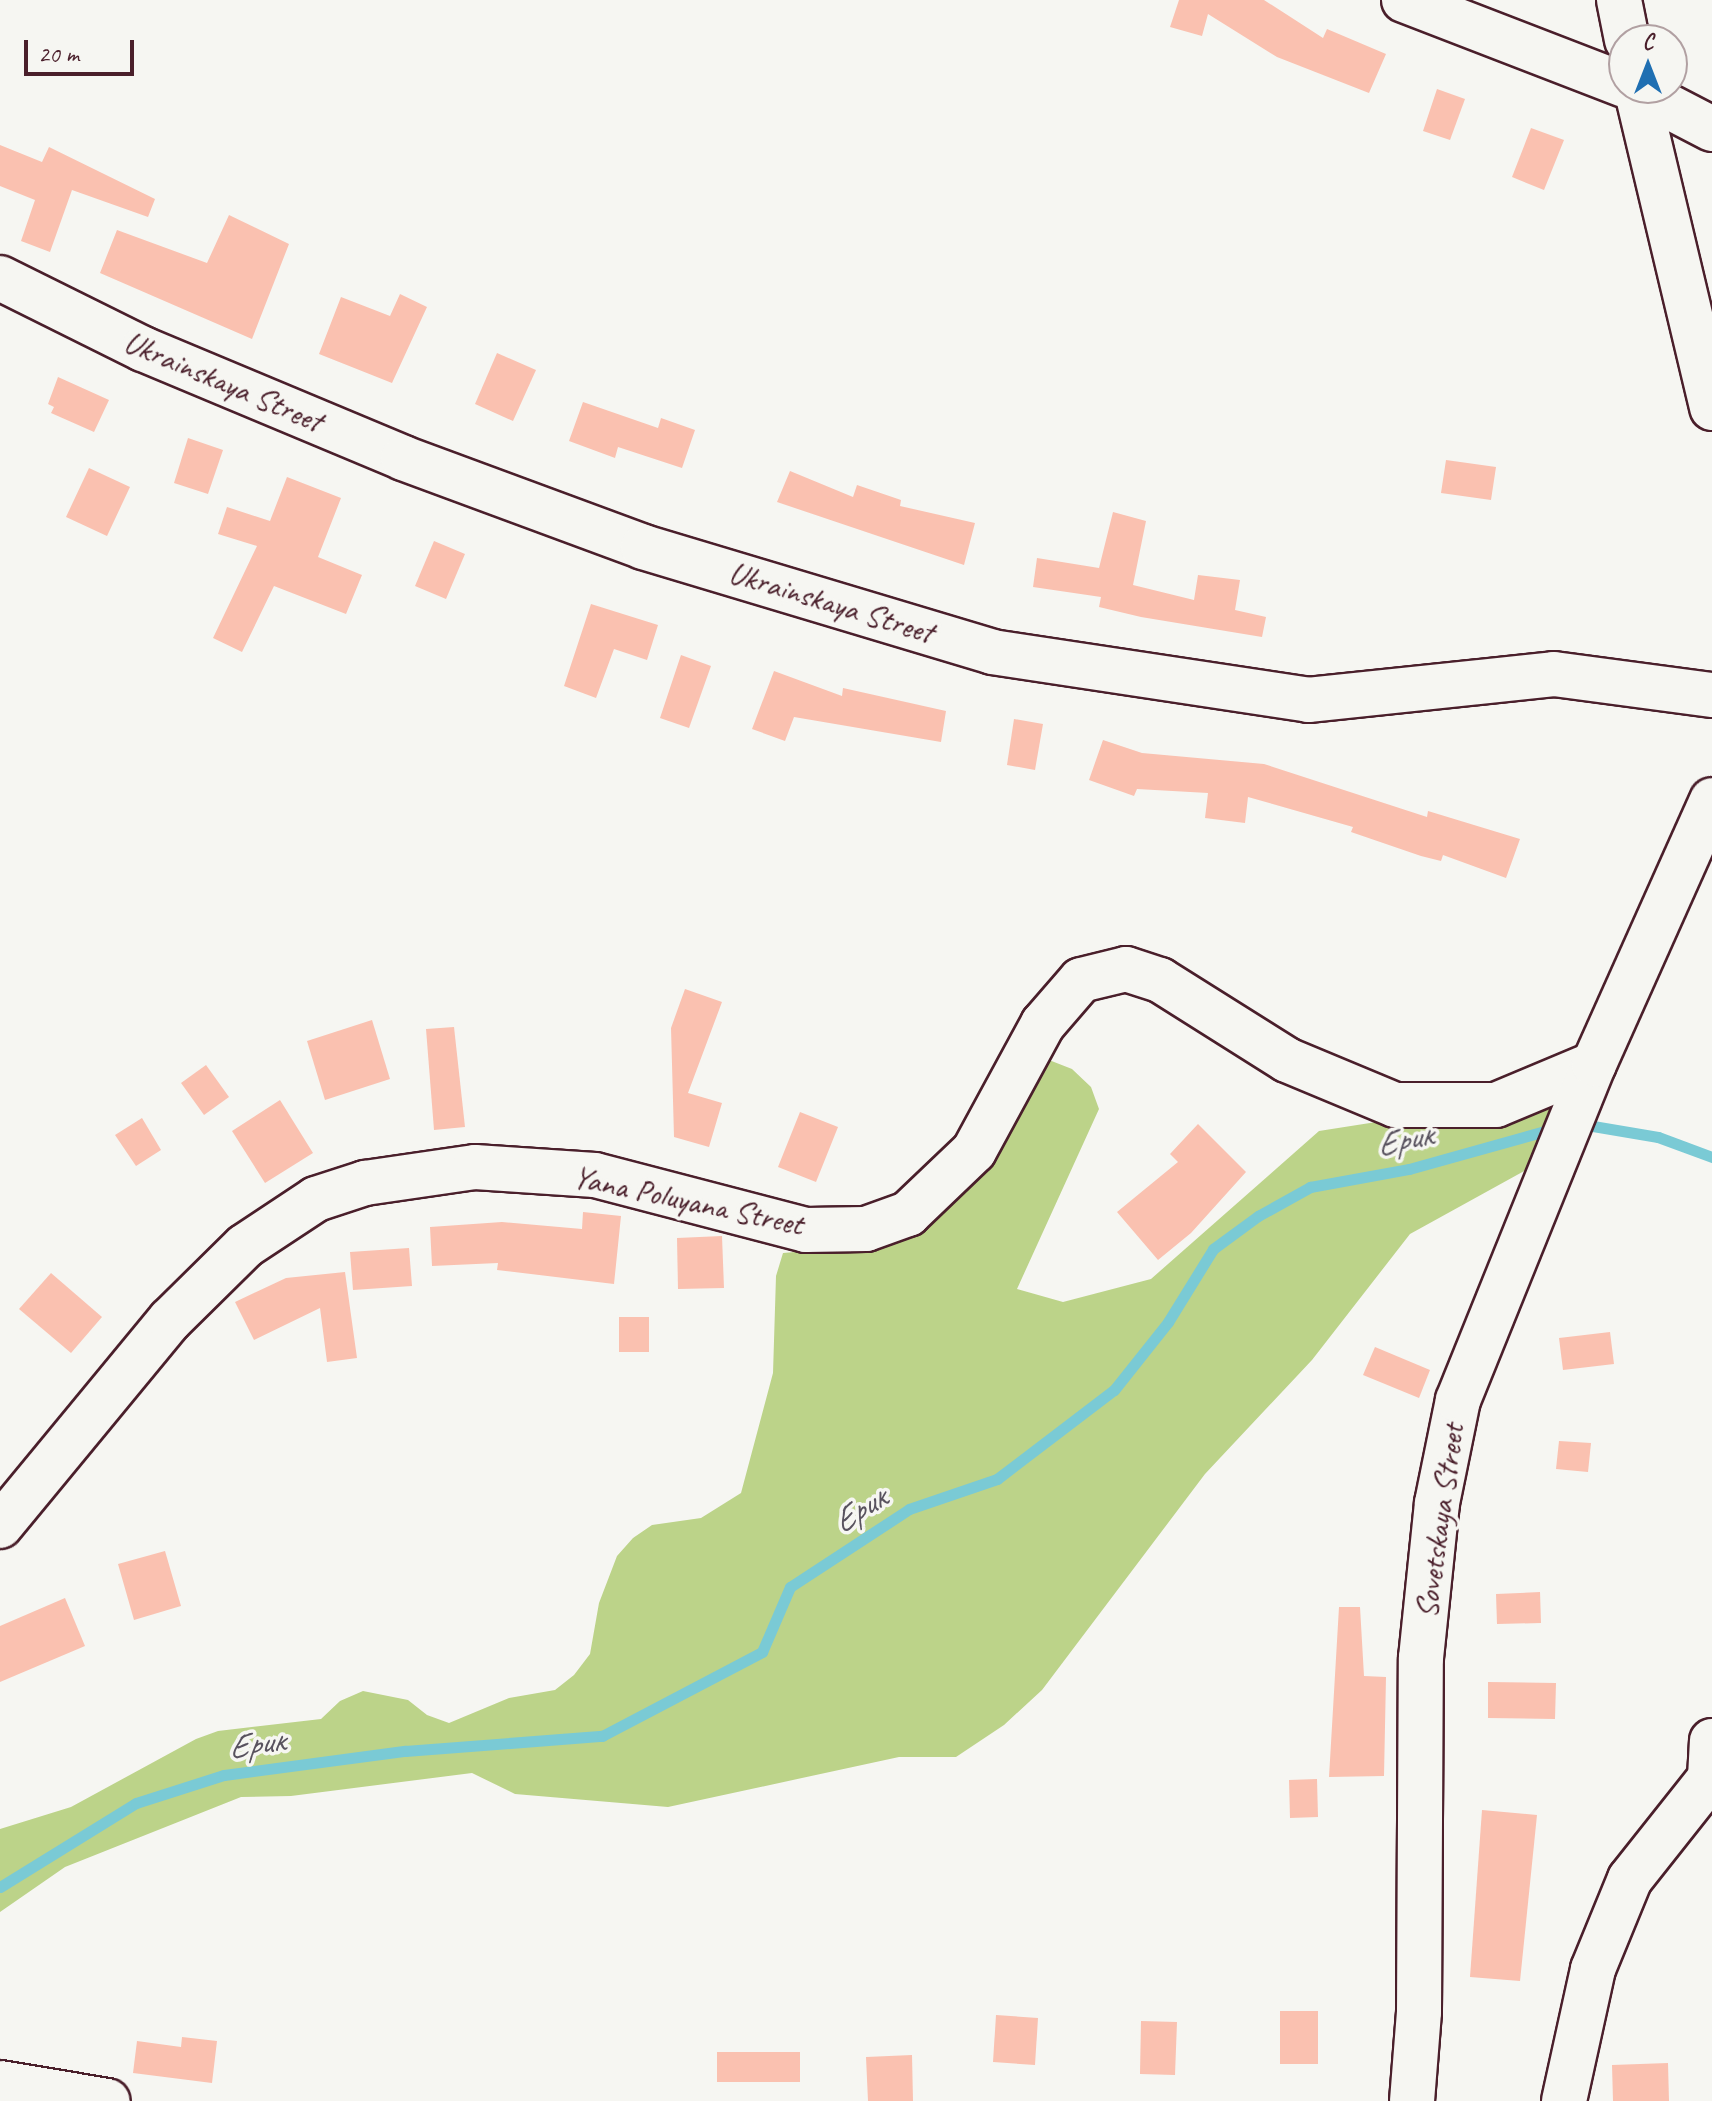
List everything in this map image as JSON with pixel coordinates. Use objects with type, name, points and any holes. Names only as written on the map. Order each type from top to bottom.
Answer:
[{"type":"street","points":[[1404,0],[1608,79]]},
{"type":"street","points":[[1619,0],[1624,24]]},
{"type":"street","points":[[1636,104],[1712,408]]},
{"type":"street","points":[[1663,104],[1712,129]]},
{"type":"street","name":"Ukrainskaya Street","points":[[0,278],[143,349],[403,458],[643,547],[992,652],[1308,700],[1554,674],[1712,695]]},
{"type":"street","name":"Sovetskaya Street","points":[[1412,2101],[1419,2012],[1421,1658],[1437,1503],[1458,1400],[1594,1064],[1712,800]]},
{"type":"street","name":"Yana Poluyana Street","points":[[0,1526],[170,1320],[245,1246],[316,1199],[365,1183],[475,1167],[595,1175],[806,1230],[866,1229],[908,1214],[974,1151],[1043,1024],[1081,980],[1126,969],[1160,980],[1287,1060],[1395,1105],[1496,1105],[1594,1064]]},
{"type":"street","points":[[1564,2101],[1593,1969],[1630,1879],[1710,1778],[1712,1741]]},
{"type":"street","points":[[0,2083],[107,2101]]},
{"type":"green space","points":[[1049,1060],[1072,1069],[1091,1087],[1099,1109],[1017,1289],[1063,1302],[1151,1279],[1319,1131],[1574,1091],[1535,1165],[1410,1234],[1312,1360],[1205,1474],[1042,1690],[1004,1725],[956,1757],[899,1757],[668,1807],[515,1794],[472,1773],[291,1796],[241,1797],[65,1867],[0,1912],[0,1829],[71,1807],[196,1739],[218,1731],[321,1719],[340,1701],[363,1691],[408,1700],[427,1715],[449,1723],[509,1698],[555,1690],[574,1675],[590,1654],[599,1603],[617,1556],[633,1538],[652,1525],[701,1518],[741,1493],[773,1373],[776,1276],[783,1253],[889,1244],[910,1232]]},
{"type":"building","points":[[1179,0],[1264,0],[1323,38],[1327,29],[1386,54],[1369,93],[1277,57],[1208,14],[1202,36],[1170,27]]},
{"type":"building","points":[[1437,89],[1465,99],[1450,140],[1423,131]]},
{"type":"building","points":[[1531,128],[1564,140],[1544,190],[1512,177]]},
{"type":"building","points":[[0,145],[42,162],[49,147],[155,199],[148,217],[72,190],[50,252],[21,241],[35,200],[0,186]]},
{"type":"building","points":[[229,215],[289,244],[252,339],[100,273],[117,230],[207,263]]},
{"type":"building","points":[[400,294],[427,307],[392,383],[319,354],[341,297],[390,316]]},
{"type":"building","points":[[497,353],[536,370],[513,421],[475,404]]},
{"type":"building","points":[[58,377],[109,400],[94,432],[51,413],[54,407],[48,404]]},
{"type":"building","points":[[583,402],[658,428],[661,418],[695,430],[682,468],[618,447],[615,458],[569,441]]},
{"type":"building","points":[[188,438],[223,450],[208,494],[174,483]]},
{"type":"building","points":[[1446,460],[1496,467],[1491,500],[1441,493]]},
{"type":"building","points":[[89,468],[130,487],[107,536],[66,517]]},
{"type":"building","points":[[790,471],[853,497],[857,485],[901,500],[900,506],[975,523],[964,565],[777,502]]},
{"type":"building","points":[[287,477],[341,498],[318,557],[362,575],[346,614],[274,586],[242,652],[213,638],[257,546],[218,534],[227,507],[270,521]]},
{"type":"building","points":[[1113,512],[1146,521],[1133,585],[1194,600],[1198,575],[1240,580],[1235,610],[1266,617],[1262,637],[1141,617],[1099,607],[1101,597],[1033,587],[1037,558],[1099,568]]},
{"type":"building","points":[[434,541],[465,554],[446,599],[415,586]]},
{"type":"building","points":[[591,604],[658,625],[647,660],[614,649],[596,698],[564,686]]},
{"type":"building","points":[[681,655],[711,666],[689,728],[660,718]]},
{"type":"building","points":[[774,671],[842,696],[843,688],[946,711],[941,742],[794,717],[785,741],[752,729]]},
{"type":"building","points":[[1014,719],[1043,724],[1035,770],[1007,765]]},
{"type":"building","points":[[1103,740],[1142,753],[1264,764],[1427,817],[1428,811],[1520,839],[1506,878],[1443,855],[1441,861],[1421,856],[1351,832],[1353,827],[1248,797],[1245,823],[1205,818],[1208,793],[1137,789],[1134,796],[1089,780]]},
{"type":"building","points":[[685,989],[722,1002],[688,1093],[722,1103],[709,1147],[674,1137],[671,1028]]},
{"type":"building","points":[[372,1020],[390,1079],[325,1100],[307,1041]]},
{"type":"building","points":[[454,1027],[465,1127],[434,1130],[426,1029]]},
{"type":"building","points":[[206,1065],[229,1097],[204,1115],[181,1083]]},
{"type":"building","points":[[280,1100],[313,1153],[265,1183],[232,1131]]},
{"type":"building","points":[[800,1112],[838,1127],[816,1182],[778,1167]]},
{"type":"building","points":[[142,1118],[161,1150],[136,1166],[115,1135]]},
{"type":"building","points":[[1198,1124],[1246,1172],[1191,1233],[1158,1260],[1117,1212],[1178,1162],[1170,1154]]},
{"type":"building","points":[[583,1212],[621,1216],[614,1284],[497,1270],[498,1263],[432,1266],[430,1227],[502,1222],[582,1229]]},
{"type":"building","points":[[722,1236],[724,1288],[678,1289],[677,1238]]},
{"type":"building","points":[[409,1248],[412,1286],[353,1290],[350,1252]]},
{"type":"building","points":[[345,1272],[357,1358],[327,1362],[320,1308],[254,1340],[235,1302],[286,1278]]},
{"type":"building","points":[[51,1273],[102,1317],[71,1353],[19,1309]]},
{"type":"building","points":[[619,1317],[649,1317],[649,1352],[619,1352]]},
{"type":"building","points":[[1610,1332],[1614,1364],[1563,1370],[1559,1338]]},
{"type":"building","points":[[1375,1347],[1430,1370],[1419,1398],[1363,1375]]},
{"type":"building","points":[[1559,1441],[1591,1443],[1588,1472],[1556,1469]]},
{"type":"building","points":[[165,1551],[181,1606],[134,1620],[118,1564]]},
{"type":"building","points":[[1540,1592],[1541,1623],[1497,1624],[1496,1594]]},
{"type":"building","points":[[65,1598],[85,1646],[0,1682],[0,1626]]},
{"type":"building","points":[[1339,1607],[1360,1607],[1364,1676],[1386,1677],[1384,1776],[1329,1777]]},
{"type":"building","points":[[1488,1682],[1556,1683],[1555,1719],[1488,1718]]},
{"type":"building","points":[[1317,1779],[1318,1817],[1290,1818],[1289,1780]]},
{"type":"building","points":[[1482,1810],[1537,1815],[1520,1981],[1470,1977]]},
{"type":"building","points":[[1280,2011],[1318,2011],[1318,2064],[1280,2064]]},
{"type":"building","points":[[996,2015],[1038,2018],[1035,2065],[993,2062]]},
{"type":"building","points":[[1141,2021],[1177,2022],[1175,2075],[1140,2074]]},
{"type":"building","points":[[182,2037],[217,2041],[212,2083],[133,2073],[137,2041],[181,2047]]},
{"type":"building","points":[[717,2052],[800,2052],[800,2082],[717,2082]]},
{"type":"building","points":[[912,2055],[913,2101],[868,2101],[866,2057]]},
{"type":"building","points":[[1668,2063],[1669,2101],[1613,2101],[1612,2065]]},
{"type":"waterway","name":"Ерик","points":[[1581,1124],[1658,1137],[1712,1157]]},
{"type":"waterway","name":"Ерик","points":[[0,1887],[136,1803],[224,1775],[405,1751],[602,1736],[762,1652],[790,1587],[909,1509],[997,1479],[1114,1390],[1168,1322],[1213,1249],[1258,1216],[1310,1187],[1409,1169],[1556,1128]]}]
